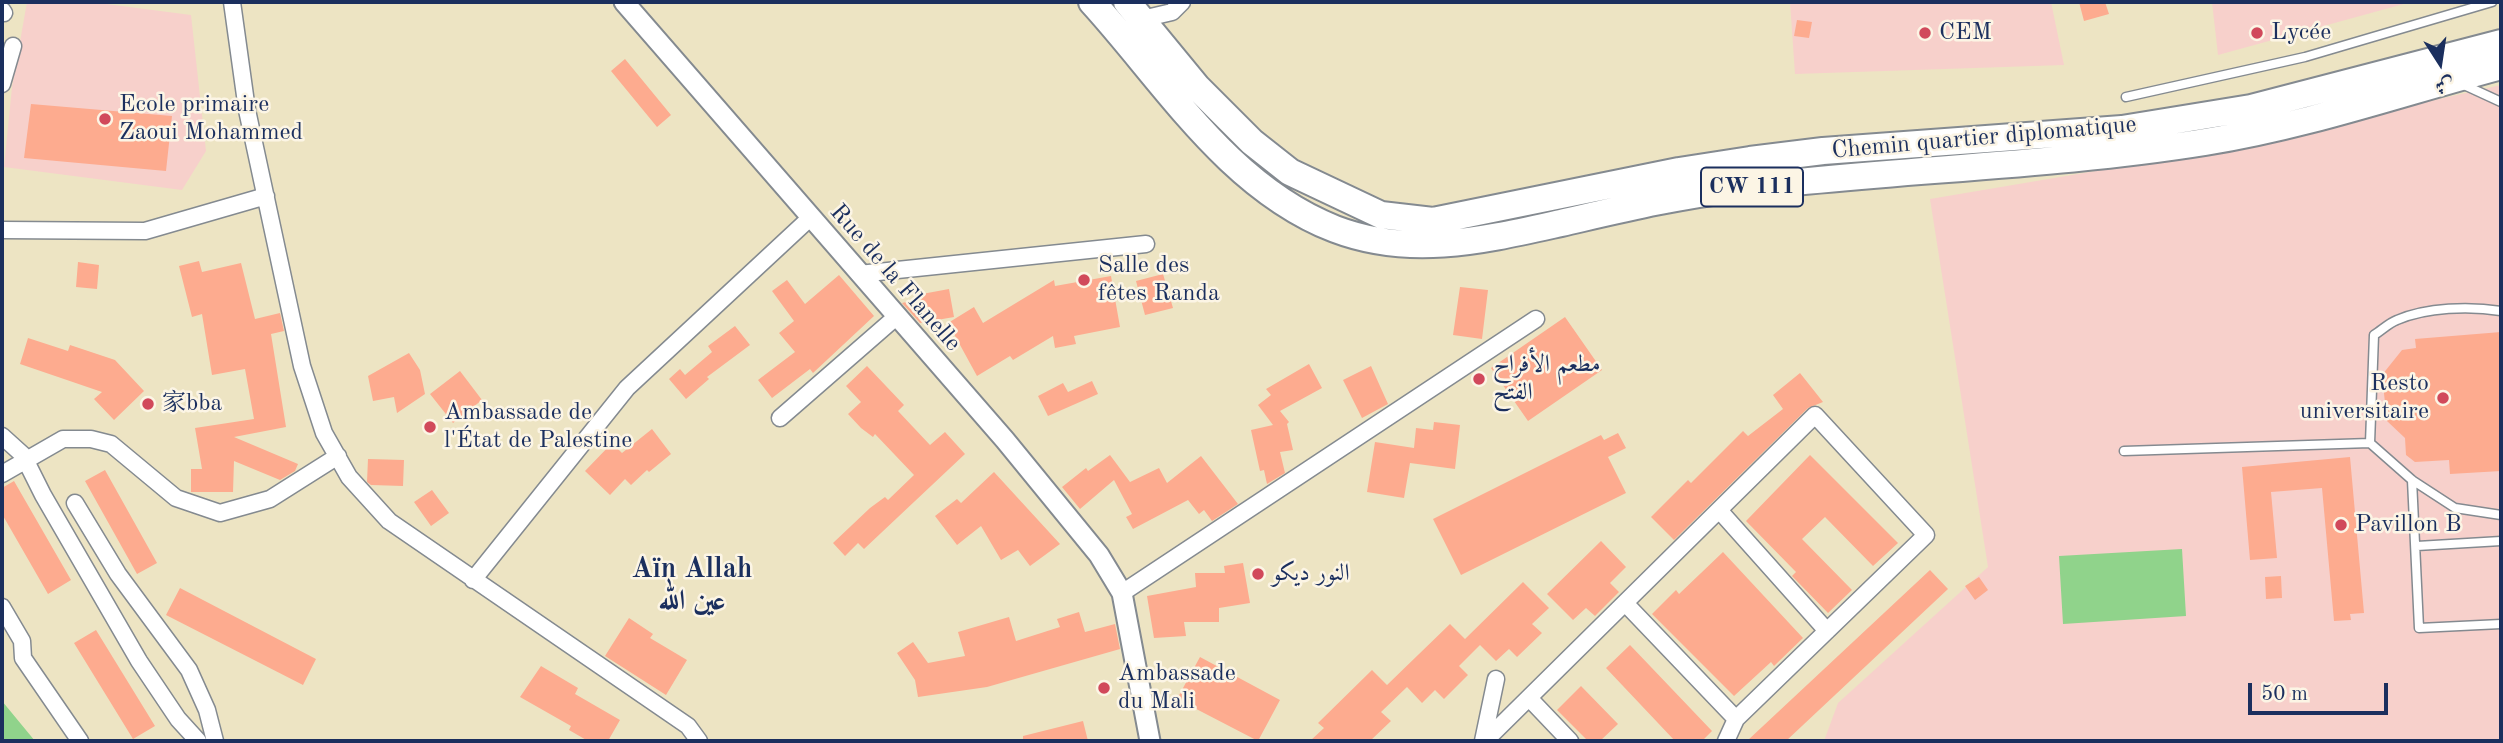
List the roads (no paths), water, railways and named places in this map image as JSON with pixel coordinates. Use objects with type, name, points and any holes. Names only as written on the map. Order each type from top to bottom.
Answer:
[{"type":"highway","name":"CW 111","points":[[1092,2],[1213,145],[1272,192],[1335,229],[1396,246],[1449,246],[1732,189],[2115,155],[2209,142],[2320,117],[2501,66]]},
{"type":"highway","name":"Chemin quartier diplomatique","points":[[1134,10],[1197,87],[1252,142],[1290,172],[1381,215],[1433,221],[1492,212],[1679,171],[1750,160],[1823,151],[2135,127],[2251,108],[2501,43]]},
{"type":"street","points":[[232,2],[247,110],[302,366],[324,433],[349,477],[389,521],[688,726],[699,741]]},
{"type":"street","name":"Rue de la Flanelle","points":[[624,2],[1005,440],[1099,555],[1122,593]]},
{"type":"street","points":[[1134,10],[1165,15],[1182,2]]},
{"type":"street","points":[[2,84],[13,46]]},
{"type":"street","points":[[2,230],[145,231],[265,196]]},
{"type":"street","points":[[473,580],[627,388],[810,218]]},
{"type":"street","points":[[859,274],[1146,244]]},
{"type":"street","points":[[780,418],[896,317]]},
{"type":"street","points":[[1150,741],[1122,593],[1536,319]]},
{"type":"street","points":[[1484,741],[1815,415],[1926,535],[1736,719],[1726,741]]},
{"type":"street","points":[[2,436],[26,459],[43,495],[139,660],[178,719],[198,741]]},
{"type":"street","points":[[2,474],[63,439],[91,439],[111,444],[176,498],[220,513],[270,499],[338,456]]},
{"type":"street","points":[[75,503],[118,574],[189,670],[207,710],[215,741]]},
{"type":"street","points":[[1719,510],[1827,631]]},
{"type":"street","points":[[1625,603],[1736,719]]},
{"type":"street","points":[[2,607],[22,641],[23,658],[80,741]]},
{"type":"street","points":[[1484,741],[1496,678]]},
{"type":"street","points":[[1529,698],[1570,741]]},
{"type":"lane","points":[[2126,97],[2305,57],[2492,2]]},
{"type":"lane","points":[[2453,79],[2501,102]]},
{"type":"lane","points":[[2370,443],[2375,335],[2396,320],[2431,312],[2483,308],[2501,311]]},
{"type":"lane","points":[[2124,451],[2370,443],[2412,480],[2455,508],[2501,515]]},
{"type":"lane","points":[[2412,480],[2419,628],[2501,624]]},
{"type":"lane","points":[[2417,546],[2501,541]]},
{"type":"place","name":"CEM","points":[[1925,33]]},
{"type":"place","name":"Lycée","points":[[2257,33]]},
{"type":"place","name":"Ecole primaire Zaoui Mohammed","points":[[105,119]]},
{"type":"place","name":"Salle des fêtes Randa","points":[[1084,280]]},
{"type":"place","name":"مطعم الأفراح الفتح","points":[[1479,379]]},
{"type":"place","name":"Resto universitaire","points":[[2443,398]]},
{"type":"place","name":"家bba","points":[[148,404]]},
{"type":"place","name":"Ambassade de l'État de Palestine","points":[[430,427]]},
{"type":"place","name":"Pavillon B","points":[[2341,525]]},
{"type":"place","name":"النور ديكو","points":[[1258,574]]},
{"type":"place","name":"Ambassade du Mali","points":[[1104,688]]},
{"type":"district","name":"Aïn Allah عين الله","points":[[692,586]]}]
